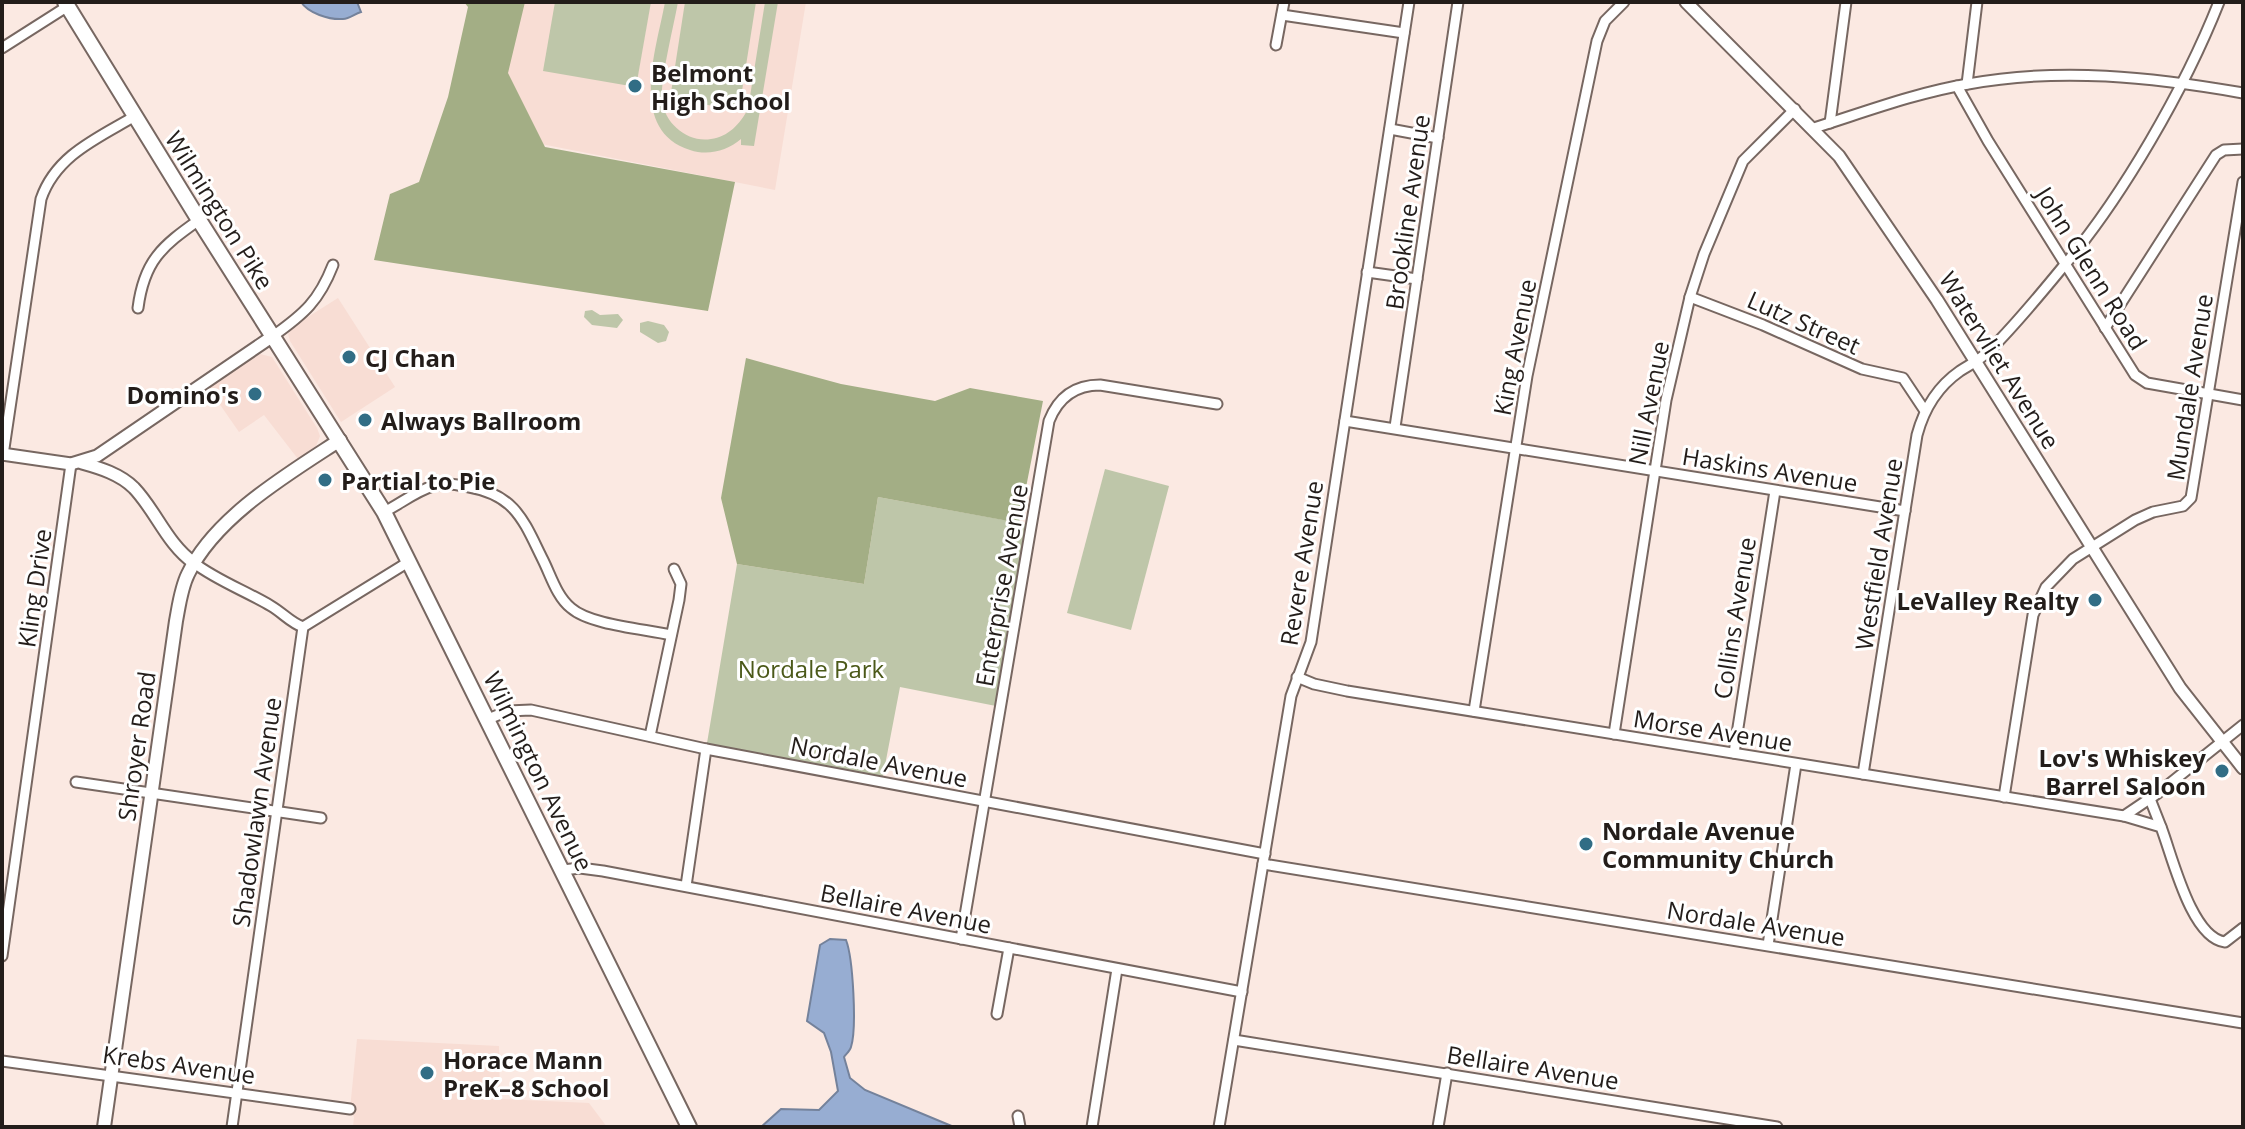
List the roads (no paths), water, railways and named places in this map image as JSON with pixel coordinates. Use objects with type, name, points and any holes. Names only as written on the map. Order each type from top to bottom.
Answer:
[{"type":"main road","name":"Wilmington Pike","points":[[66,4],[340,440]]},
{"type":"main road","name":"Wilmington Avenue","points":[[340,440],[410,561],[689,1127]]},
{"type":"main road","name":"Shroyer Road","points":[[104,1127],[179,602],[187,575],[220,531],[248,504],[340,440]]},
{"type":"street","points":[[1276,45],[1284,2]]},
{"type":"street","name":"Revere Avenue","points":[[1219,1127],[1291,696],[1311,642],[1409,2]]},
{"type":"street","name":"Brookline Avenue","points":[[1395,427],[1458,2]]},
{"type":"street","name":"King Avenue","points":[[1474,711],[1527,376],[1597,41],[1605,21],[1624,2]]},
{"type":"street","name":"Watervliet Avenue","points":[[1686,2],[1839,156],[1976,363],[2180,688],[2243,768]]},
{"type":"street","points":[[1830,123],[1846,2]]},
{"type":"street","points":[[1962,85],[1977,2]]},
{"type":"street","name":"Westfield Avenue","points":[[1863,774],[1917,435],[1925,411],[1941,387],[1964,368],[1976,363],[2065,265],[2123,182],[2181,82],[2219,2]]},
{"type":"street","points":[[2,48],[66,4]]},
{"type":"street","points":[[1282,15],[1404,33]]},
{"type":"street","points":[[1814,128],[1962,85],[2079,75],[2181,82],[2243,93]]},
{"type":"street","name":"John Glenn Road","points":[[1962,85],[2065,265],[2140,379],[2147,383],[2243,400]]},
{"type":"street","name":"Nill Avenue","points":[[1614,734],[1666,400],[1690,297],[1704,254],[1743,161],[1795,109]]},
{"type":"street","points":[[135,116],[71,155],[46,186],[41,199],[2,454],[76,463],[118,476],[133,487],[174,545],[194,563],[269,605],[295,625],[303,627],[410,561]]},
{"type":"street","points":[[1390,129],[1438,138]]},
{"type":"street","points":[[2105,328],[2216,155],[2231,148],[2243,149]]},
{"type":"street","name":"Mundale Avenue","points":[[2004,797],[2033,615],[2053,578],[2073,559],[2135,520],[2153,512],[2183,506],[2191,498],[2243,182]]},
{"type":"street","points":[[138,308],[143,280],[153,260],[171,239],[199,220]]},
{"type":"street","points":[[76,463],[97,456],[294,321],[319,296],[333,265]]},
{"type":"street","points":[[1367,272],[1417,279]]},
{"type":"street","name":"Lutz Street","points":[[1690,297],[1862,369],[1903,378],[1925,411]]},
{"type":"street","name":"Enterprise Avenue","points":[[961,939],[1052,412],[1065,396],[1086,385],[1217,404]]},
{"type":"street","name":"Haskins Avenue","points":[[1345,421],[1905,511]]},
{"type":"street","name":"Kling Drive","points":[[2,956],[76,463]]},
{"type":"street","points":[[384,512],[441,484],[493,493],[506,500],[522,517],[562,598],[573,611],[603,621],[671,635]]},
{"type":"street","name":"Collins Avenue","points":[[1734,753],[1775,491]]},
{"type":"street","points":[[650,736],[681,584],[674,569]]},
{"type":"street","name":"Shadowlawn Avenue","points":[[232,1127],[303,627]]},
{"type":"street","name":"Morse Avenue","points":[[1297,677],[1347,691],[2124,816],[2161,827]]},
{"type":"street","name":"Nordale Avenue","points":[[488,719],[508,711],[531,710],[706,749],[984,801],[1264,859],[2243,1023]]},
{"type":"street","points":[[2124,816],[2243,725]]},
{"type":"street","points":[[686,886],[706,749]]},
{"type":"street","points":[[1768,945],[1796,764]]},
{"type":"street","points":[[76,782],[321,818]]},
{"type":"street","points":[[2150,799],[2192,913],[2220,942],[2230,940],[2243,928]]},
{"type":"street","name":"Bellaire Avenue","points":[[563,870],[580,868],[686,886],[1242,992]]},
{"type":"street","points":[[997,1014],[1009,948]]},
{"type":"street","points":[[1092,1127],[1117,969]]},
{"type":"street","name":"Bellaire Avenue","points":[[1234,1040],[1777,1127]]},
{"type":"street","name":"Krebs Avenue","points":[[2,1061],[350,1109]]},
{"type":"street","points":[[1438,1127],[1447,1073]]},
{"type":"water","points":[[301,2],[357,2],[361,12],[345,19],[332,18],[319,15]]},
{"type":"water","points":[[830,939],[846,940],[851,962],[854,1025],[851,1047],[844,1057],[850,1078],[865,1090],[954,1127],[761,1127],[781,1109],[819,1110],[838,1091],[824,1033],[807,1021],[820,945]]},
{"type":"place","name":"Belmont High School","points":[[635,86]]},
{"type":"place","name":"CJ Chan","points":[[349,357]]},
{"type":"place","name":"Domino's","points":[[255,394]]},
{"type":"place","name":"Always Ballroom","points":[[365,420]]},
{"type":"place","name":"Partial to Pie","points":[[325,480]]},
{"type":"place","name":"LeValley Realty","points":[[2095,600]]},
{"type":"place","name":"Lov's Whiskey Barrel Saloon","points":[[2222,771]]},
{"type":"place","name":"Nordale Avenue Community Church","points":[[1586,844]]},
{"type":"place","name":"Horace Mann PreK–8 School","points":[[427,1073]]},
{"type":"park label","name":"Nordale Park","points":[[811,668]]}]
